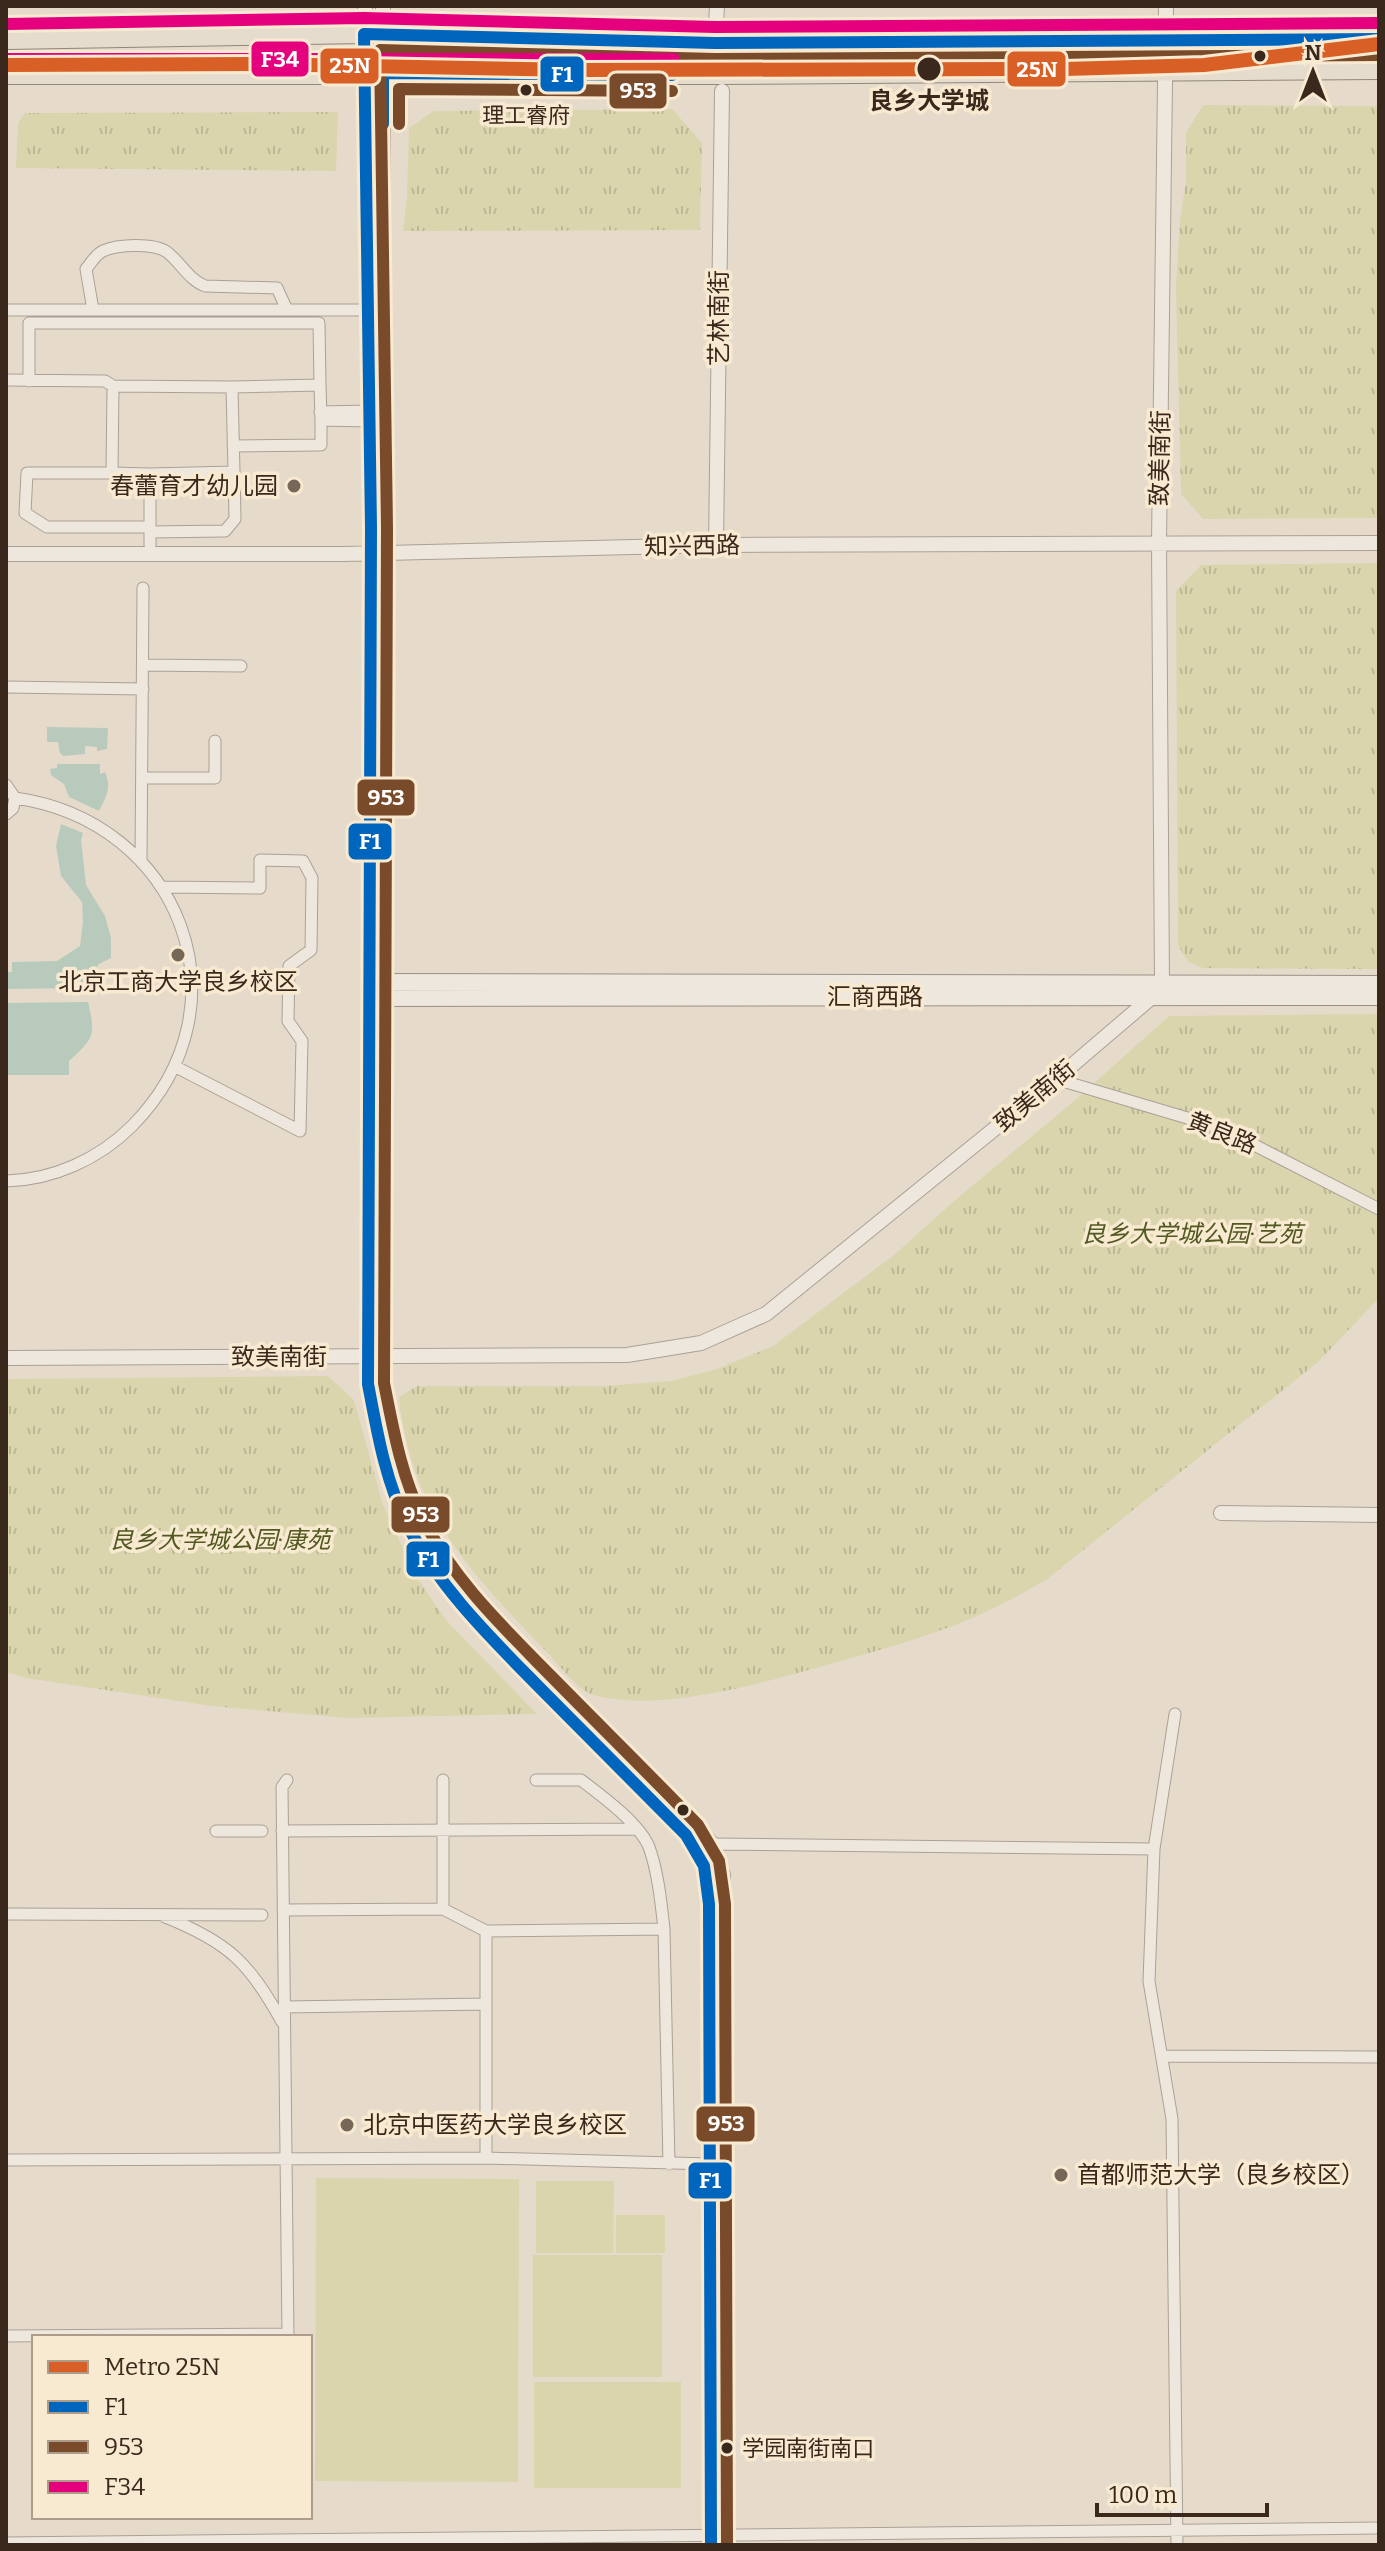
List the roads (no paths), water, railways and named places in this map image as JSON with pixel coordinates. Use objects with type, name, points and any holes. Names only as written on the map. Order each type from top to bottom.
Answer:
[{"type":"main road","points":[[6,40],[364,34],[715,43],[1379,39]]},
{"type":"main road","points":[[6,75],[1379,70]]},
{"type":"main road","name":"汇商西路","points":[[376,990],[1157,990],[1379,984]]},
{"type":"main road","name":"汇商西路","points":[[1157,990],[1379,997]]},
{"type":"street","points":[[365,6],[364,34],[374,73],[376,554]]},
{"type":"street","points":[[383,6],[384,35],[374,73],[369,310],[384,850],[376,990],[374,1357],[368,1384],[384,1464],[407,1523],[460,1604],[686,1835],[704,1847],[723,1875],[727,2540]]},
{"type":"street","points":[[715,43],[717,6]]},
{"type":"street","name":"致美南街","points":[[6,1358],[627,1355],[701,1343],[766,1314],[1056,1079],[1157,990],[1166,6]]},
{"type":"street","name":"艺林南街","points":[[716,545],[722,91]]},
{"type":"street","points":[[93,310],[86,269],[100,252],[117,247],[158,248],[205,286],[277,288],[287,310]]},
{"type":"street","points":[[6,310],[369,310]]},
{"type":"street","points":[[29,381],[29,323],[319,323],[321,445],[233,446]]},
{"type":"street","points":[[6,380],[105,381],[113,386],[320,385]]},
{"type":"street","points":[[112,473],[113,386]]},
{"type":"street","points":[[232,387],[233,446],[234,472],[235,519],[225,531],[47,527],[25,513],[27,473],[234,472]]},
{"type":"street","points":[[320,416],[370,416]]},
{"type":"street","points":[[150,474],[150,545]]},
{"type":"street","name":"知兴西路","points":[[6,554],[376,554],[716,545],[1379,543]]},
{"type":"street","points":[[141,862],[143,588]]},
{"type":"street","points":[[143,665],[241,666]]},
{"type":"street","points":[[6,687],[143,689]]},
{"type":"street","points":[[142,778],[215,778],[215,741]]},
{"type":"street","points":[[6,785],[15,798],[13,808],[6,814]]},
{"type":"street","points":[[6,1181],[43,1176],[69,1168],[116,1142],[154,1103],[176,1067],[187,1031],[192,997],[190,964],[180,925],[162,887],[141,862],[119,839],[95,822],[42,801],[15,798]]},
{"type":"street","points":[[162,887],[260,888],[260,860],[303,861],[312,878],[311,950],[289,966],[288,1021],[302,1041],[300,1131],[176,1067]]},
{"type":"street","name":"黄良路","points":[[1056,1079],[1221,1128],[1379,1209]]},
{"type":"street","points":[[1221,1513],[1379,1515]]},
{"type":"street","points":[[1175,1714],[1154,1849],[1149,1981],[1172,2119],[1177,2545]]},
{"type":"street","points":[[287,1780],[282,1787],[282,1831],[288,2335]]},
{"type":"street","points":[[443,1780],[443,1909]]},
{"type":"street","points":[[536,1780],[581,1780],[637,1829],[648,1845],[664,1929],[669,2164]]},
{"type":"street","points":[[282,1831],[637,1829]]},
{"type":"street","points":[[216,1831],[262,1831]]},
{"type":"street","points":[[704,1847],[1154,1849]]},
{"type":"street","points":[[704,1847],[709,1904],[711,2540]]},
{"type":"street","points":[[283,1910],[443,1909],[486,1931],[664,1929]]},
{"type":"street","points":[[6,1914],[262,1915]]},
{"type":"street","points":[[159,1915],[200,1931],[231,1951],[257,1979],[285,2026]]},
{"type":"street","points":[[486,1931],[486,2158]]},
{"type":"street","points":[[284,2007],[486,2004]]},
{"type":"street","points":[[1162,2056],[1379,2057]]},
{"type":"street","points":[[6,2160],[486,2158],[710,2164]]},
{"type":"street","points":[[6,2336],[32,2336]]},
{"type":"street","points":[[6,2543],[727,2540],[1379,2528]]},
{"type":"metro line","name":"25N","points":[[6,65],[257,64],[581,70],[1065,69],[1204,65],[1379,44]]},
{"type":"place","name":"良乡大学城","points":[[929,69]]},
{"type":"place","name":"理工睿府","points":[[526,90]]},
{"type":"place","name":"春蕾育才幼儿园","points":[[294,486]]},
{"type":"place","name":"北京工商大学良乡校区","points":[[178,955]]},
{"type":"place","name":"北京中医药大学良乡校区","points":[[347,2125]]},
{"type":"place","name":"首都师范大学（良乡校区）","points":[[1061,2175]]},
{"type":"place","name":"学园南街南口","points":[[727,2448]]},
{"type":"park label","name":"良乡大学城公园·艺苑","points":[[1192,1234]]},
{"type":"park label","name":"良乡大学城公园·康苑","points":[[220,1540]]}]
